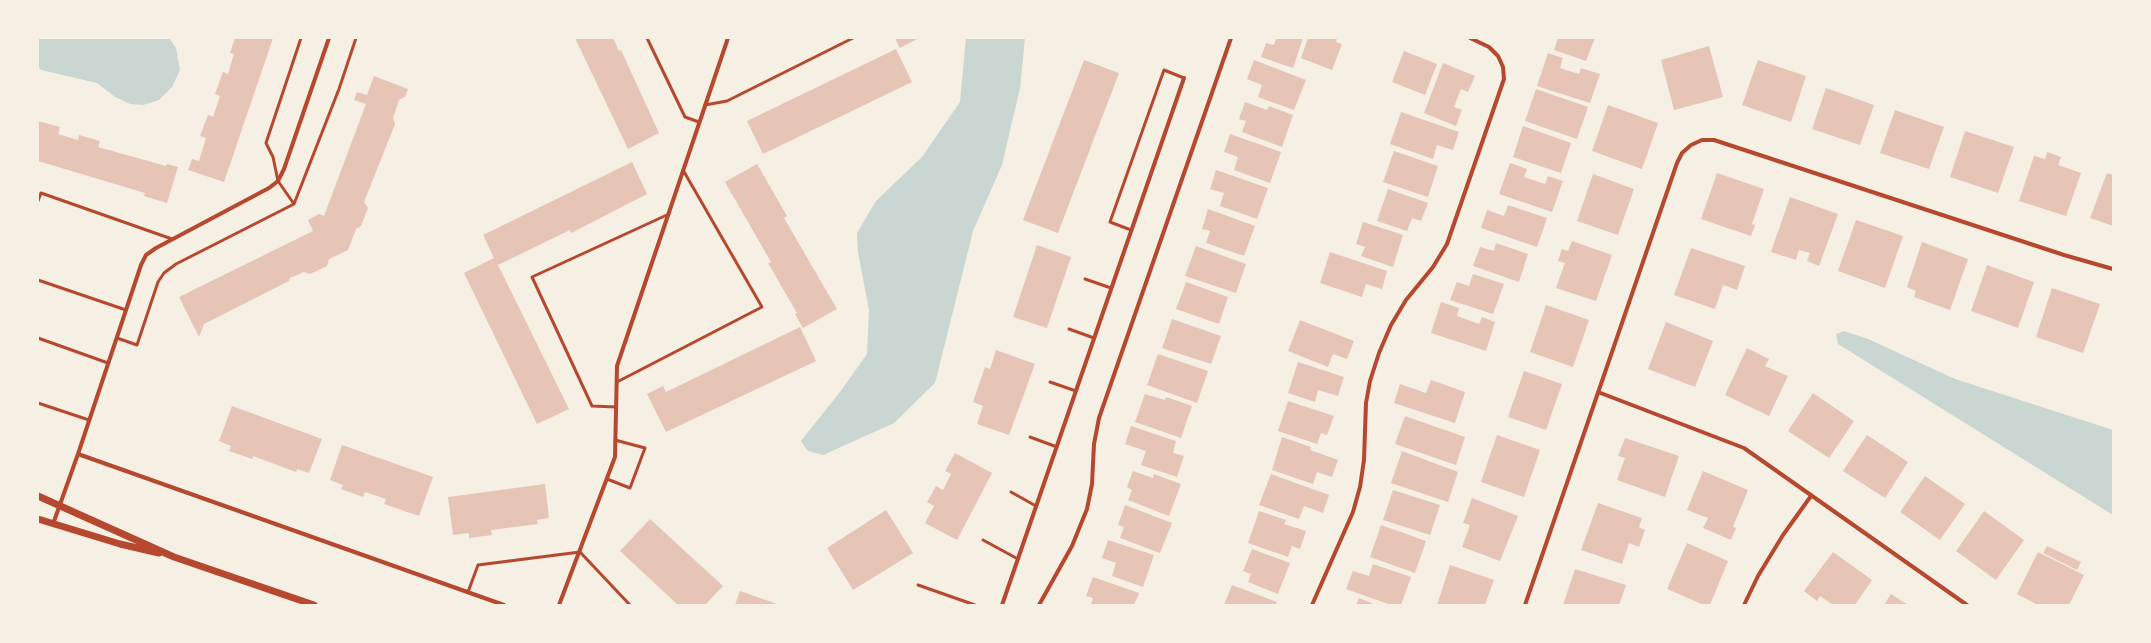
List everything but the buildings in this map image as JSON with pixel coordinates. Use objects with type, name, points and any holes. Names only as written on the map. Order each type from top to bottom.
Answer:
[{"type":"street","points":[[53,524],[141,265],[146,255],[172,239],[269,188],[278,180],[284,169],[329,38]]},
{"type":"street","points":[[559,605],[615,456],[617,366],[728,38]]},
{"type":"street","points":[[1039,605],[1072,546],[1085,516],[1092,484],[1094,444],[1099,418],[1231,38]]},
{"type":"street","points":[[1312,605],[1352,512],[1360,487],[1364,460],[1366,403],[1370,381],[1379,352],[1402,307],[1433,267],[1447,244],[1504,79],[1503,67],[1498,56],[1489,47],[1470,38]]},
{"type":"street","points":[[1002,605],[1184,78]]},
{"type":"street","points":[[1525,605],[1677,163],[1682,152],[1691,145],[1702,140],[1714,140],[2077,259],[2113,269]]},
{"type":"street","points":[[1598,392],[1744,448],[1967,605]]},
{"type":"street","points":[[78,454],[504,605]]},
{"type":"street","points":[[38,496],[174,557]]},
{"type":"street","points":[[1744,605],[1758,576],[1783,535],[1811,496]]},
{"type":"street","points":[[38,518],[120,544],[174,557],[314,605]]},
{"type":"lane","points":[[294,204],[278,180],[273,157],[266,143],[301,38]]},
{"type":"lane","points":[[117,338],[137,345],[158,282],[164,273],[176,264],[294,204],[339,89],[356,38]]},
{"type":"lane","points":[[647,38],[685,117],[699,122]]},
{"type":"lane","points":[[705,105],[727,101],[853,38]]},
{"type":"lane","points":[[1131,230],[1110,222],[1164,70],[1184,78]]},
{"type":"lane","points":[[616,382],[762,307],[683,170]]},
{"type":"lane","points":[[38,201],[41,193],[172,239]]},
{"type":"lane","points":[[616,407],[592,406],[532,278],[668,214]]},
{"type":"lane","points":[[1085,278],[1112,288]]},
{"type":"lane","points":[[38,280],[126,310]]},
{"type":"lane","points":[[1069,329],[1094,338]]},
{"type":"lane","points":[[38,338],[108,363]]},
{"type":"lane","points":[[1050,382],[1076,391]]},
{"type":"lane","points":[[38,404],[89,420]]},
{"type":"lane","points":[[1030,437],[1057,446]]},
{"type":"lane","points":[[607,479],[630,488],[645,448],[615,440]]},
{"type":"lane","points":[[1011,492],[1036,506]]},
{"type":"lane","points":[[983,540],[1018,559]]},
{"type":"lane","points":[[468,592],[478,565],[580,552],[630,605]]},
{"type":"lane","points":[[918,585],[975,605]]},
{"type":"shaded area","points":[[38,38],[169,38],[176,48],[180,70],[172,87],[159,100],[143,105],[130,104],[115,97],[97,83],[41,70],[38,67]]},
{"type":"shaded area","points":[[966,38],[1025,38],[1020,88],[1002,165],[973,231],[935,383],[894,423],[823,455],[808,451],[801,441],[840,392],[867,354],[869,310],[858,252],[857,233],[876,201],[922,157],[960,102]]},
{"type":"shaded area","points":[[1844,331],[1868,339],[1955,379],[2113,430],[2113,515],[1838,344],[1836,334]]}]
